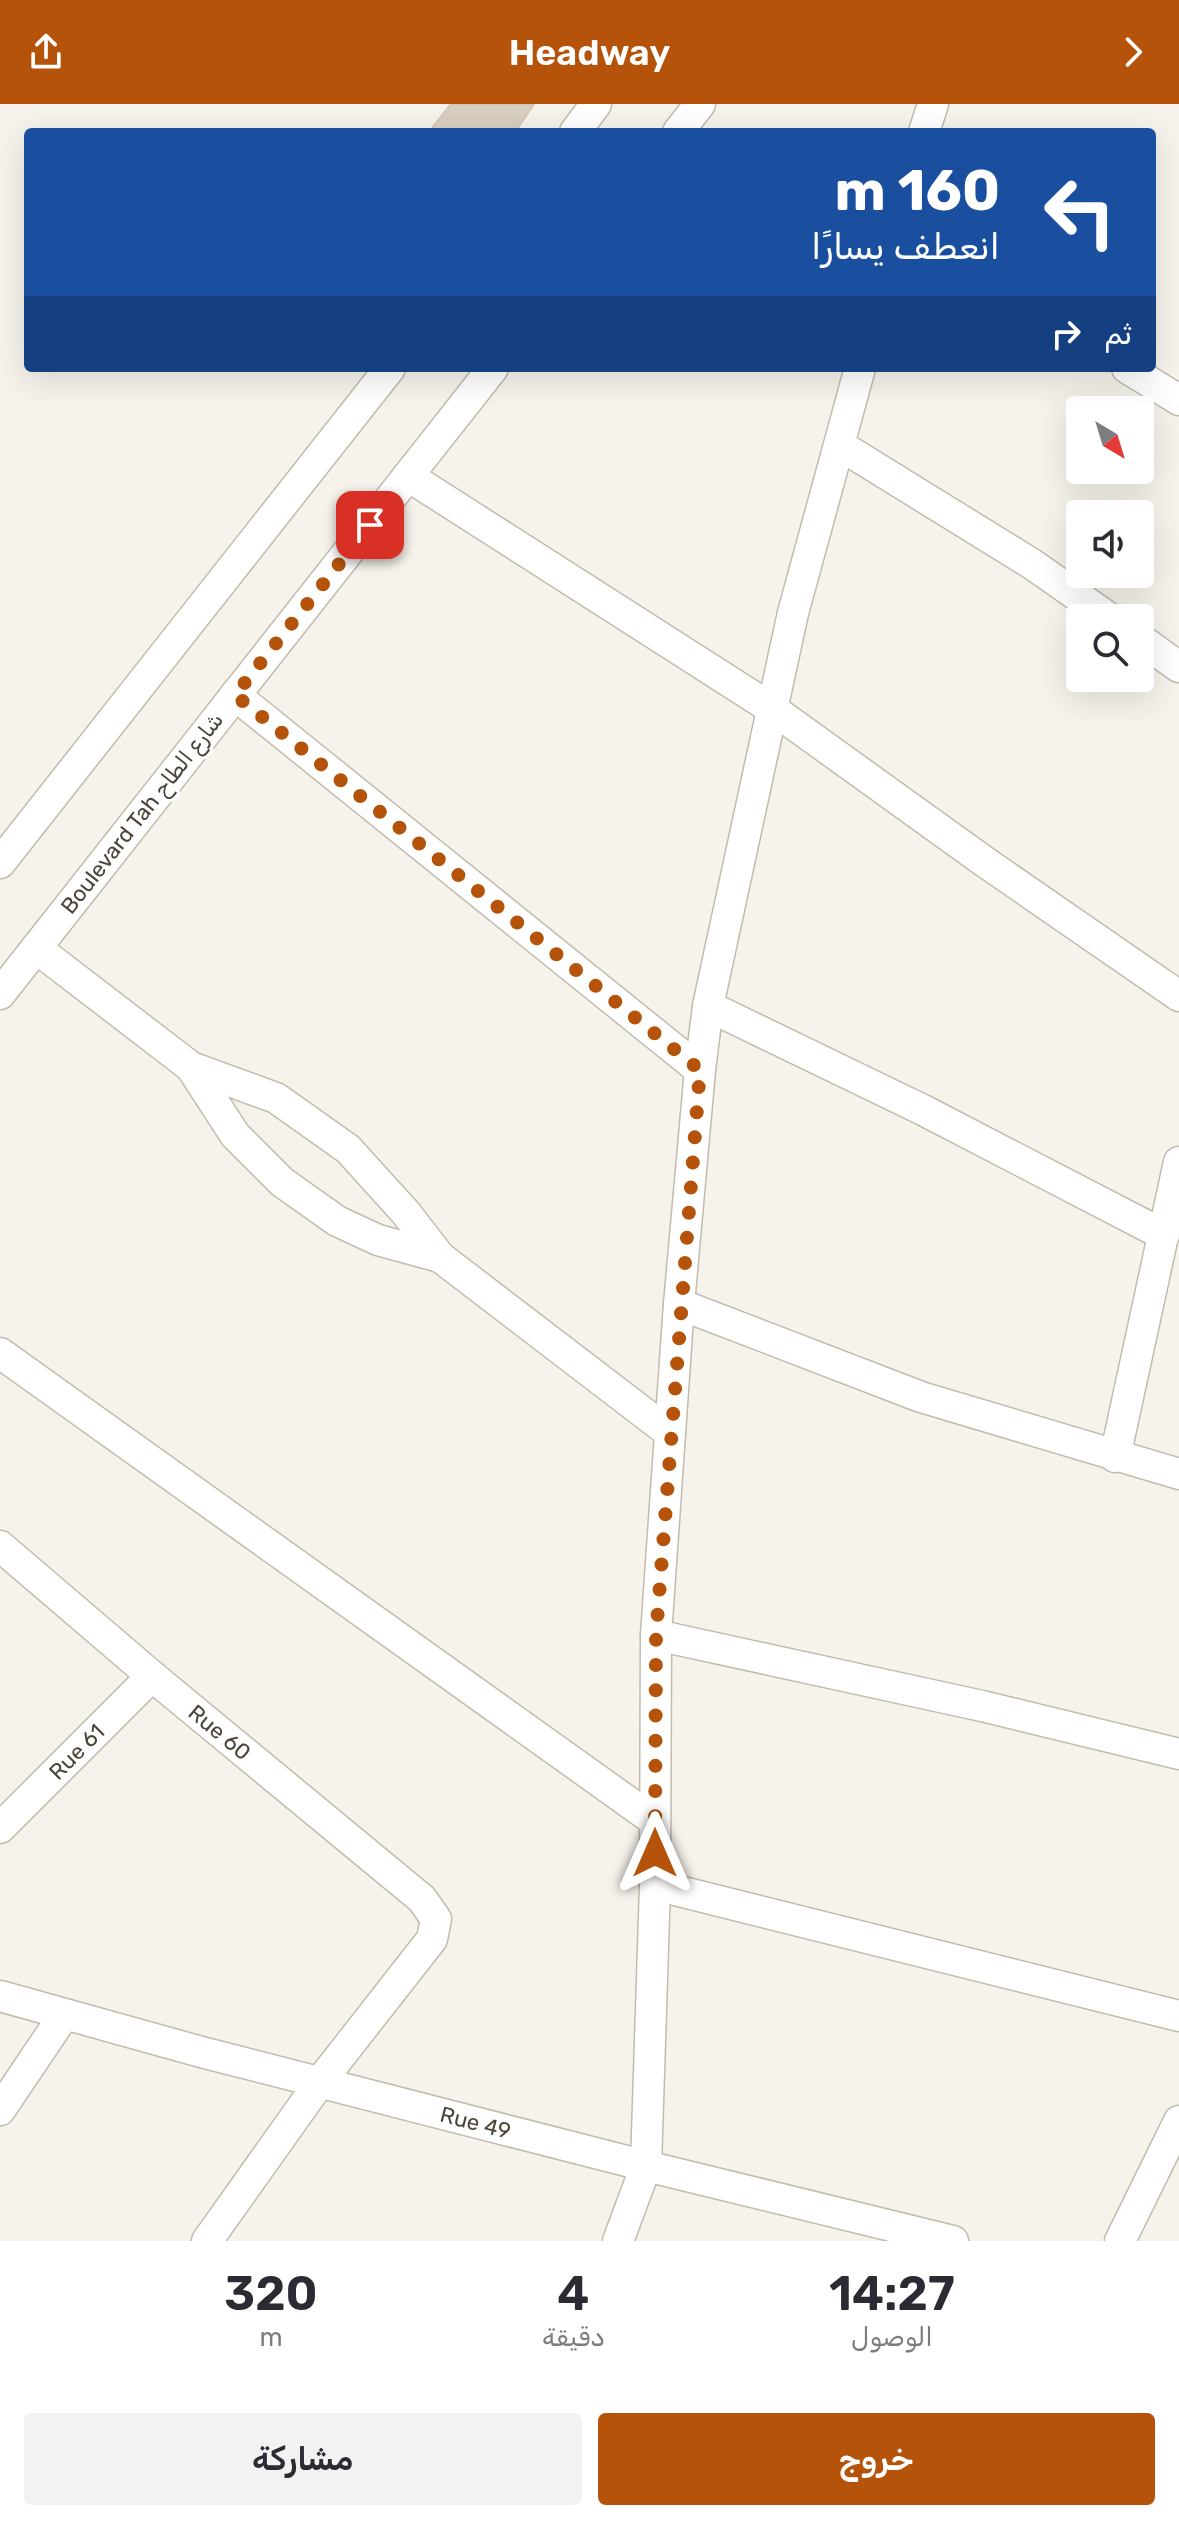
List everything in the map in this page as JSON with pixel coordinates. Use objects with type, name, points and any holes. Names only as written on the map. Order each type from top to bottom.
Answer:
[{"type":"street","points":[[578,128],[596,104]]},
{"type":"street","points":[[681,128],[700,104]]},
{"type":"street","points":[[925,128],[933,104]]},
{"type":"street","points":[[0,863],[387,372]]},
{"type":"street","name":"Boulevard Tah شارع الطاح","points":[[0,994],[490,372]]},
{"type":"street","points":[[618,2241],[646,2166],[655,1885],[656,1635],[679,1304],[708,1006],[793,613],[859,372]]},
{"type":"street","points":[[1134,372],[1179,400]]},
{"type":"street","points":[[841,446],[1032,564],[1089,604]]},
{"type":"street","points":[[408,476],[771,708],[985,862],[1179,996]]},
{"type":"street","points":[[1154,649],[1179,667]]},
{"type":"street","points":[[235,695],[700,1070]]},
{"type":"street","points":[[36,948],[191,1067],[276,1098],[348,1149],[406,1213],[440,1257],[670,1433]]},
{"type":"street","points":[[708,1006],[923,1110],[1164,1235]]},
{"type":"street","points":[[191,1067],[235,1135],[282,1182],[337,1221],[378,1240],[440,1257]]},
{"type":"street","points":[[1115,1457],[1179,1162]]},
{"type":"street","points":[[679,1304],[921,1397],[1179,1474]]},
{"type":"street","points":[[0,1353],[655,1821]]},
{"type":"street","name":"Rue 60","points":[[0,1546],[422,1899],[436,1919],[432,1939],[320,2082]]},
{"type":"street","points":[[656,1635],[982,1706],[1179,1754]]},
{"type":"street","name":"Rue 61","points":[[0,1828],[152,1676]]},
{"type":"street","points":[[655,1885],[1179,2016]]},
{"type":"street","name":"Rue 49","points":[[0,1996],[646,2166],[953,2241]]},
{"type":"street","points":[[0,2110],[64,2015]]},
{"type":"street","points":[[207,2241],[320,2082]]},
{"type":"street","points":[[1120,2241],[1179,2121]]},
{"type":"building","points":[[451,104],[534,104],[518,128],[432,128]]},
{"type":"route","points":[[370,525],[235,695],[700,1070],[677,1330],[656,1635],[655,1853]]}]
